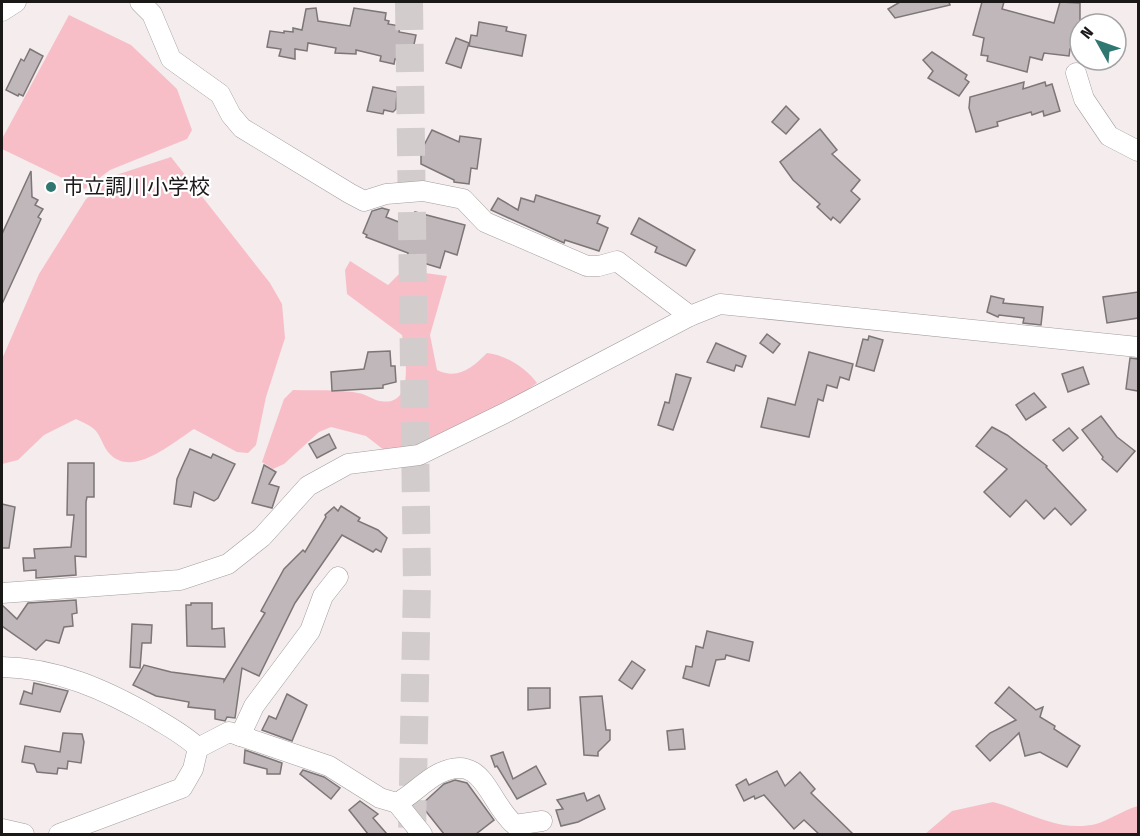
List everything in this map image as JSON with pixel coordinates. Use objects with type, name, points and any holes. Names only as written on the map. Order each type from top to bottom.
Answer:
[{"type":"street","points":[[2,11],[16,2]]},
{"type":"street","points":[[140,2],[152,14],[171,59],[220,94],[231,115],[242,128],[349,193],[364,201],[386,194],[423,191],[463,200],[485,222],[587,266],[599,266],[617,261],[690,316]]},
{"type":"street","points":[[1076,73],[1084,99],[1109,136],[1138,152]]},
{"type":"street","points":[[2,593],[180,580],[228,564],[262,537],[308,486],[348,464],[419,455],[505,413],[690,316],[720,304],[1138,347]]},
{"type":"street","points":[[240,736],[254,706],[310,631],[323,596],[338,577]]},
{"type":"street","points":[[2,667],[23,668],[75,679],[113,694],[188,738],[198,748]]},
{"type":"street","points":[[59,834],[182,788],[193,769],[198,748],[229,732],[329,766],[380,798],[397,803],[422,834]]},
{"type":"street","points":[[397,803],[453,766],[468,768],[479,775],[506,817],[515,825],[542,821]]},
{"type":"street","points":[[2,829],[24,834]]},
{"type":"shaded area","points":[[69,15],[131,45],[177,89],[192,130],[187,139],[110,170],[85,189],[2,149],[2,139]]},
{"type":"shaded area","points":[[171,157],[270,283],[282,304],[285,338],[266,397],[256,445],[248,453],[237,452],[194,429],[151,456],[140,461],[128,462],[117,460],[108,452],[94,429],[76,419],[44,435],[18,460],[2,464],[2,359],[39,274],[86,199],[116,175]]},
{"type":"shaded area","points":[[350,261],[388,285],[403,270],[447,276],[430,335],[437,370],[452,374],[464,371],[487,353],[501,356],[515,363],[537,383],[455,441],[384,450],[366,436],[331,427],[319,432],[284,464],[273,469],[262,462],[284,399],[293,390],[350,392],[380,401],[391,401],[399,396],[404,388],[406,366],[402,335],[347,294],[345,270]]},
{"type":"shaded area","points":[[993,802],[1043,820],[1069,826],[1096,824],[1138,806],[1138,834],[925,834],[952,811]]},
{"type":"building","points":[[900,2],[949,2],[950,5],[895,18],[888,9]]},
{"type":"building","points":[[982,2],[1004,2],[1002,9],[1054,23],[1060,2],[1080,3],[1080,12],[1068,12],[1068,56],[1044,53],[1042,60],[1030,57],[1027,72],[987,61],[988,56],[981,55],[984,38],[973,35]]},
{"type":"building","points":[[316,8],[318,21],[350,26],[354,8],[386,13],[385,20],[389,21],[388,24],[400,26],[399,32],[416,35],[410,63],[395,59],[394,64],[380,61],[381,56],[356,50],[356,54],[335,53],[336,48],[308,43],[307,51],[295,49],[295,59],[279,56],[281,49],[267,47],[270,31],[284,33],[284,31],[293,32],[293,28],[302,30],[306,9]]},
{"type":"building","points":[[479,22],[507,27],[506,31],[526,35],[522,56],[469,46],[471,35],[477,36]]},
{"type":"building","points":[[456,38],[469,43],[461,68],[446,63]]},
{"type":"building","points":[[30,49],[43,56],[23,96],[19,94],[18,96],[6,90],[21,59],[24,61]]},
{"type":"building","points":[[932,52],[967,75],[965,79],[969,82],[959,96],[928,78],[933,71],[923,60]]},
{"type":"building","points":[[1024,82],[1023,89],[1045,82],[1046,86],[1052,84],[1060,111],[1044,116],[1043,111],[1032,115],[1031,112],[997,122],[998,126],[976,132],[969,108],[970,97]]},
{"type":"building","points":[[373,87],[397,92],[396,109],[393,112],[384,110],[383,114],[367,111]]},
{"type":"building","points":[[786,106],[799,119],[786,134],[772,122]]},
{"type":"building","points":[[820,129],[837,150],[832,154],[860,180],[851,191],[860,199],[840,223],[833,217],[831,220],[817,207],[820,204],[793,180],[780,162]]},
{"type":"building","points":[[432,130],[459,142],[460,136],[481,139],[477,169],[471,168],[469,184],[454,182],[421,164],[421,151]]},
{"type":"building","points":[[31,171],[32,197],[38,200],[35,205],[43,209],[38,217],[41,219],[2,304],[2,234]]},
{"type":"building","points":[[536,195],[600,216],[597,223],[608,228],[599,251],[565,240],[564,243],[491,210],[498,198],[518,210],[521,198],[534,202]]},
{"type":"building","points":[[382,208],[389,210],[386,217],[409,226],[415,212],[465,225],[457,255],[445,251],[440,268],[407,258],[408,253],[366,237],[367,235],[363,233],[372,211]]},
{"type":"building","points":[[639,218],[695,250],[686,266],[655,252],[657,247],[631,234]]},
{"type":"building","points":[[1138,292],[1138,318],[1107,323],[1103,297]]},
{"type":"building","points":[[991,296],[1004,299],[1003,303],[1043,307],[1041,325],[1023,323],[1024,318],[999,315],[998,317],[987,312]]},
{"type":"building","points":[[767,334],[780,344],[773,353],[760,343]]},
{"type":"building","points":[[869,336],[883,340],[874,371],[856,366],[863,339],[868,340]]},
{"type":"building","points":[[716,343],[746,356],[742,367],[736,365],[734,371],[707,362]]},
{"type":"building","points":[[390,351],[391,366],[395,366],[396,382],[383,385],[383,388],[332,391],[331,372],[364,369],[368,352]]},
{"type":"building","points":[[809,352],[853,364],[849,380],[840,377],[837,388],[827,385],[823,401],[818,399],[809,437],[761,427],[768,398],[795,405]]},
{"type":"building","points":[[1130,358],[1138,359],[1138,391],[1126,389]]},
{"type":"building","points":[[1083,367],[1089,384],[1068,392],[1062,374]]},
{"type":"building","points":[[676,374],[691,378],[673,430],[658,425],[665,402],[669,403]]},
{"type":"building","points":[[1034,393],[1046,407],[1026,420],[1016,405]]},
{"type":"building","points":[[1101,416],[1117,437],[1135,451],[1117,472],[1102,459],[1103,457],[1082,430]]},
{"type":"building","points":[[992,427],[1007,435],[1047,466],[1086,510],[1071,525],[1055,508],[1044,519],[1026,500],[1010,517],[984,492],[1007,469],[976,446]]},
{"type":"building","points":[[1069,428],[1078,438],[1063,451],[1053,440]]},
{"type":"building","points":[[329,434],[336,448],[317,458],[309,444]]},
{"type":"building","points":[[190,449],[211,458],[213,454],[235,464],[218,498],[214,501],[194,492],[191,507],[174,504],[177,479]]},
{"type":"building","points":[[68,463],[94,463],[94,497],[87,497],[86,502],[86,557],[75,556],[76,575],[36,578],[36,570],[24,571],[23,558],[35,558],[34,549],[71,547],[74,515],[67,515]]},
{"type":"building","points":[[264,465],[276,472],[269,484],[279,487],[272,508],[252,503]]},
{"type":"building","points":[[2,504],[15,507],[9,548],[2,548]]},
{"type":"building","points":[[341,506],[360,518],[358,521],[378,530],[387,538],[381,552],[376,549],[373,552],[342,535],[295,603],[259,676],[242,668],[235,718],[227,717],[225,721],[215,719],[215,710],[188,707],[189,702],[156,696],[133,685],[144,665],[171,672],[224,679],[224,681],[265,613],[261,611],[284,569],[303,550],[305,552],[326,517],[325,515],[334,507],[338,511]]},
{"type":"building","points":[[76,600],[77,613],[72,614],[73,626],[64,627],[59,643],[46,640],[36,650],[2,626],[2,605],[17,619],[28,603]]},
{"type":"building","points":[[191,603],[212,603],[212,629],[224,628],[225,647],[187,646],[186,605],[191,605]]},
{"type":"building","points":[[132,624],[152,625],[151,643],[142,643],[140,668],[130,667]]},
{"type":"building","points":[[707,631],[753,642],[749,661],[726,655],[725,659],[716,660],[709,686],[683,678],[686,666],[692,667],[696,646],[703,648]]},
{"type":"building","points":[[632,661],[645,670],[632,689],[619,680]]},
{"type":"building","points":[[34,683],[68,691],[60,712],[20,704],[24,691],[32,694]]},
{"type":"building","points":[[1009,687],[1036,710],[1043,707],[1040,717],[1080,746],[1067,767],[1040,752],[1025,756],[1019,733],[990,761],[976,746],[990,733],[1016,720],[995,703]]},
{"type":"building","points":[[528,688],[550,688],[550,708],[528,710]]},
{"type":"building","points":[[287,694],[307,705],[292,741],[262,730],[269,716],[276,719]]},
{"type":"building","points":[[602,696],[606,730],[610,730],[610,740],[598,752],[598,756],[584,755],[580,697]]},
{"type":"building","points":[[683,729],[685,749],[669,750],[667,731]]},
{"type":"building","points":[[63,733],[82,734],[84,742],[81,763],[68,761],[67,769],[58,768],[57,774],[37,772],[34,764],[22,762],[25,746],[60,752]]},
{"type":"building","points":[[245,750],[282,763],[280,774],[267,774],[267,769],[244,763]]},
{"type":"building","points":[[503,752],[513,779],[536,766],[546,784],[517,799],[497,766],[495,767],[491,756]]},
{"type":"building","points":[[303,770],[324,777],[340,788],[331,799],[300,774]]},
{"type":"building","points":[[777,771],[785,786],[800,772],[815,789],[811,793],[853,834],[819,834],[804,820],[794,829],[764,795],[755,799],[754,796],[744,801],[736,785],[746,779],[749,785]]},
{"type":"building","points":[[455,780],[467,783],[494,820],[476,834],[444,834],[421,805],[444,784]]},
{"type":"building","points":[[584,793],[587,801],[599,795],[605,809],[578,822],[561,826],[556,810],[563,809],[557,800]]},
{"type":"building","points":[[360,801],[378,814],[373,818],[387,834],[368,834],[349,810]]},
{"type":"tunnel","points":[[409,2],[417,582],[412,834]]},
{"type":"place","name":"市立調川小学校","points":[[51,187]]}]
